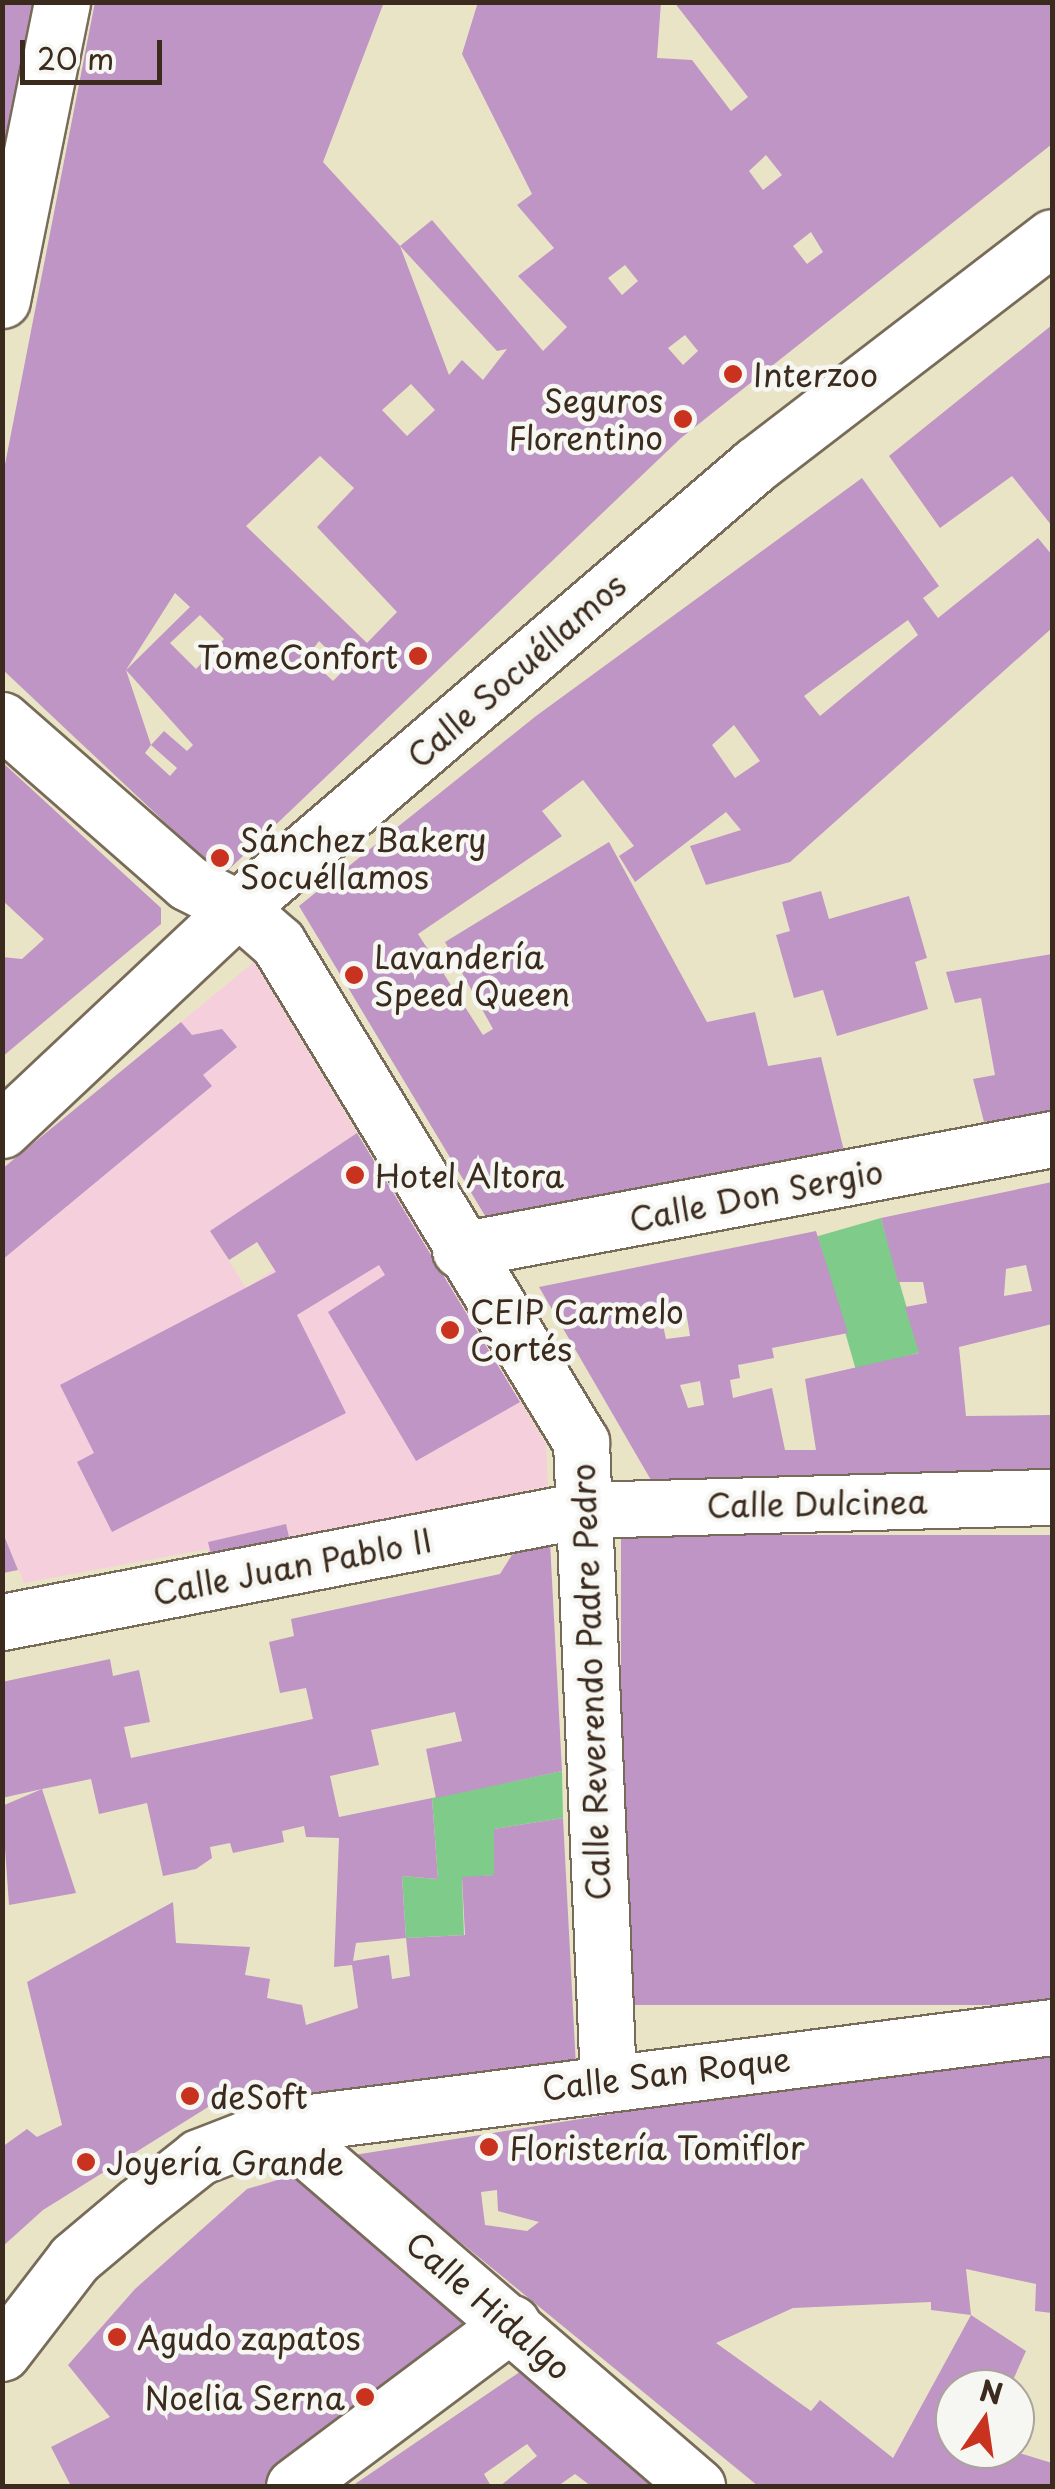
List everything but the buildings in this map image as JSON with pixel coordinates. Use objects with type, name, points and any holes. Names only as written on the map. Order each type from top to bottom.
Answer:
[{"type":"street","points":[[2,300],[62,2]]},
{"type":"street","name":"Calle Socuéllamos","points":[[2,1130],[238,908],[755,466],[1052,237]]},
{"type":"street","name":"Calle Reverendo Padre Pedro","points":[[2,720],[188,883],[238,908],[278,943],[460,1250],[580,1442],[608,2080]]},
{"type":"street","name":"Calle Don Sergio","points":[[460,1250],[1052,1139]]},
{"type":"street","name":"Calle Dulcinea","points":[[582,1510],[1052,1496]]},
{"type":"street","name":"Calle Juan Pablo II","points":[[2,1622],[582,1510]]},
{"type":"street","name":"Calle San Roque","points":[[2,2352],[74,2259],[137,2206],[199,2157],[280,2126],[608,2080],[1052,2027]]},
{"type":"street","name":"Calle Hidalgo","points":[[280,2126],[697,2486]]},
{"type":"street","points":[[294,2486],[512,2323]]},
{"type":"shaded area","points":[[254,962],[357,1133],[210,1231],[246,1288],[393,1191],[546,1444],[548,1486],[210,1557],[208,1549],[24,1583],[3,1533],[2,1169]]},
{"type":"green space","points":[[881,1218],[920,1353],[856,1371],[818,1236]]},
{"type":"green space","points":[[562,1771],[563,1818],[494,1829],[494,1875],[462,1878],[464,1935],[406,1938],[402,1876],[438,1879],[432,1798]]},
{"type":"place","name":"Interzoo","points":[[733,374]]},
{"type":"place","name":"Seguros Florentino","points":[[683,419]]},
{"type":"place","name":"TomeConfort","points":[[418,656]]},
{"type":"place","name":"Sánchez Bakery Socuéllamos","points":[[220,858]]},
{"type":"place","name":"Lavandería Speed Queen","points":[[354,975]]},
{"type":"place","name":"Hotel Altora","points":[[355,1175]]},
{"type":"place","name":"CEIP Carmelo Cortés","points":[[450,1330]]},
{"type":"place","name":"deSoft","points":[[190,2096]]},
{"type":"place","name":"Floristería Tomiflor","points":[[489,2147]]},
{"type":"place","name":"Joyería Grande","points":[[86,2162]]},
{"type":"place","name":"Agudo zapatos","points":[[117,2337]]},
{"type":"place","name":"Noelia Serna","points":[[365,2397]]}]
